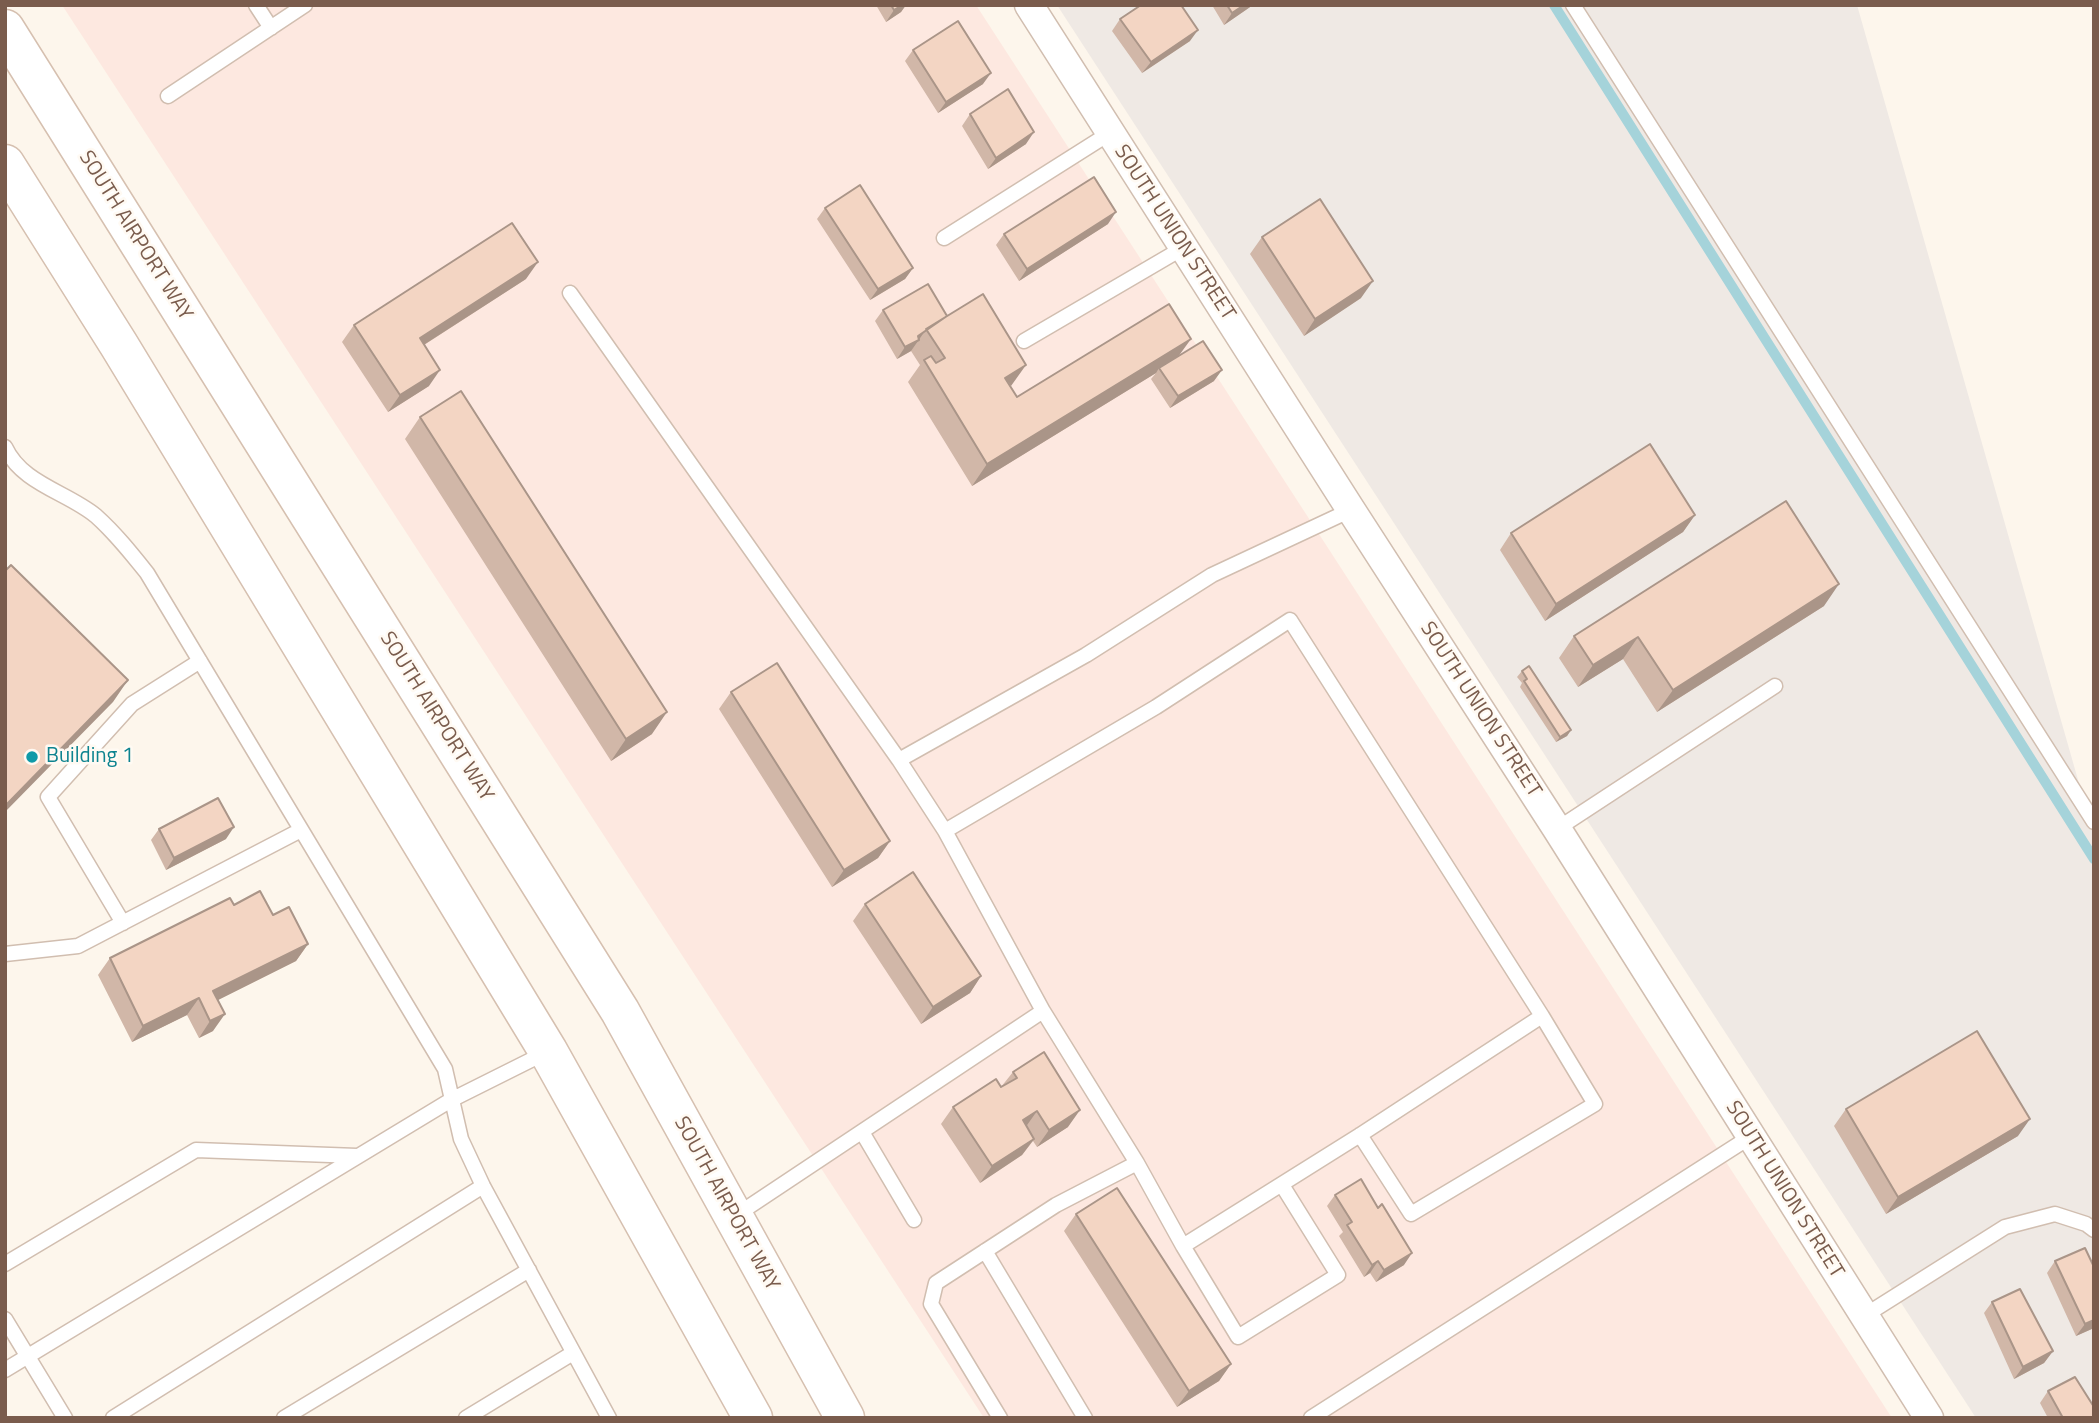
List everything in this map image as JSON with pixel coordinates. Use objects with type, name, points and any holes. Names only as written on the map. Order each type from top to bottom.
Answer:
[{"type":"main road","name":"SOUTH AIRPORT WAY","points":[[5,29],[620,1011],[845,1418]]},
{"type":"main road","points":[[5,164],[119,345],[548,1051],[753,1418]]},
{"type":"street","name":"SOUTH UNION STREET","points":[[1029,5],[1557,829],[1929,1418]]},
{"type":"lane","points":[[256,5],[271,28]]},
{"type":"lane","points":[[168,96],[305,5]]},
{"type":"lane","points":[[1573,5],[2094,822]]},
{"type":"lane","points":[[944,238],[1110,133]]},
{"type":"lane","points":[[1024,341],[1183,248]]},
{"type":"lane","points":[[570,293],[899,760],[945,831],[1043,1011],[1137,1163],[1238,1337],[1338,1275],[1282,1185]]},
{"type":"lane","points":[[5,447],[19,466],[38,482],[94,514],[125,545],[147,573],[445,1069],[461,1139],[483,1186],[609,1418]]},
{"type":"lane","points":[[899,760],[1086,655],[1212,575],[1351,510]]},
{"type":"lane","points":[[945,831],[1156,707],[1290,620],[1595,1104],[1411,1214],[1360,1135]]},
{"type":"lane","points":[[123,923],[48,797],[132,704],[200,661]]},
{"type":"lane","points":[[1557,829],[1775,686]]},
{"type":"lane","points":[[5,954],[78,946],[301,830]]},
{"type":"lane","points":[[733,1217],[1043,1011]]},
{"type":"lane","points":[[1183,1246],[1542,1016]]},
{"type":"lane","points":[[5,1370],[452,1100],[548,1051]]},
{"type":"lane","points":[[862,1132],[914,1220]]},
{"type":"lane","points":[[1311,1418],[1750,1137]]},
{"type":"lane","points":[[5,1264],[196,1150],[359,1156]]},
{"type":"lane","points":[[1000,1418],[931,1304],[936,1283],[1056,1205],[1137,1163]]},
{"type":"lane","points":[[113,1418],[483,1186]]},
{"type":"lane","points":[[1864,1316],[2005,1227],[2055,1214],[2086,1224],[2094,1230]]},
{"type":"lane","points":[[985,1251],[1086,1418]]},
{"type":"lane","points":[[284,1418],[529,1270]]},
{"type":"lane","points":[[5,1319],[65,1418]]},
{"type":"lane","points":[[466,1418],[573,1353]]},
{"type":"shaded area","points":[[62,5],[976,5],[1892,1418],[984,1418]]},
{"type":"shaded area","points":[[1057,5],[1857,5],[2094,836],[2094,1418],[1976,1418]]},
{"type":"building","points":[[1141,5],[1181,5],[1198,30],[1151,62],[1120,19]]},
{"type":"building","points":[[1227,5],[1244,5],[1232,13]]},
{"type":"building","points":[[958,21],[991,73],[946,102],[913,50]]},
{"type":"building","points":[[1008,89],[1034,132],[996,158],[970,114]]},
{"type":"building","points":[[1094,177],[1116,212],[1027,269],[1004,234]]},
{"type":"building","points":[[860,185],[913,268],[878,289],[825,208]]},
{"type":"building","points":[[1320,199],[1373,281],[1315,319],[1262,237]]},
{"type":"building","points":[[512,223],[538,262],[420,338],[440,370],[400,395],[354,325]]},
{"type":"building","points":[[928,284],[947,316],[918,336],[919,340],[905,347],[883,310]]},
{"type":"building","points":[[983,294],[1026,365],[1005,378],[1017,397],[1169,304],[1191,339],[987,464],[924,360],[931,356],[936,363],[945,358],[926,329]]},
{"type":"building","points":[[1203,341],[1222,370],[1178,396],[1159,368]]},
{"type":"building","points":[[461,391],[667,712],[626,739],[420,417]]},
{"type":"building","points":[[1650,444],[1695,515],[1556,604],[1511,533]]},
{"type":"building","points":[[1786,501],[1839,584],[1673,690],[1638,637],[1593,665],[1574,636]]},
{"type":"building","name":"Building 1","points":[[11,565],[128,680],[7,804],[5,571]]},
{"type":"building","points":[[777,663],[890,841],[844,870],[731,692]]},
{"type":"building","points":[[1529,666],[1571,730],[1560,737],[1524,681],[1527,679],[1522,671]]},
{"type":"building","points":[[218,798],[234,827],[174,858],[159,829]]},
{"type":"building","points":[[913,872],[981,976],[933,1007],[865,904]]},
{"type":"building","points":[[260,891],[273,915],[289,907],[308,944],[213,991],[225,1014],[210,1021],[199,998],[143,1026],[110,958],[230,898],[234,905]]},
{"type":"building","points":[[1977,1031],[2030,1119],[1898,1197],[1846,1109]]},
{"type":"building","points":[[1044,1052],[1080,1110],[1049,1130],[1037,1111],[1023,1120],[1034,1139],[992,1166],[953,1107],[996,1079],[1001,1087],[1017,1078],[1013,1072]]},
{"type":"building","points":[[1361,1179],[1378,1208],[1382,1204],[1412,1253],[1384,1270],[1378,1261],[1372,1265],[1347,1225],[1352,1222],[1335,1195]]},
{"type":"building","points":[[1117,1188],[1231,1364],[1189,1391],[1076,1214]]},
{"type":"building","points":[[2085,1248],[2094,1267],[2094,1320],[2085,1324],[2055,1261]]},
{"type":"building","points":[[2020,1289],[2053,1351],[2023,1367],[1992,1302]]},
{"type":"building","points":[[2075,1377],[2094,1407],[2094,1418],[2063,1418],[2048,1391]]},
{"type":"waterway","points":[[1554,5],[2094,859]]},
{"type":"place","name":"Building 1","points":[[32,757]]}]
